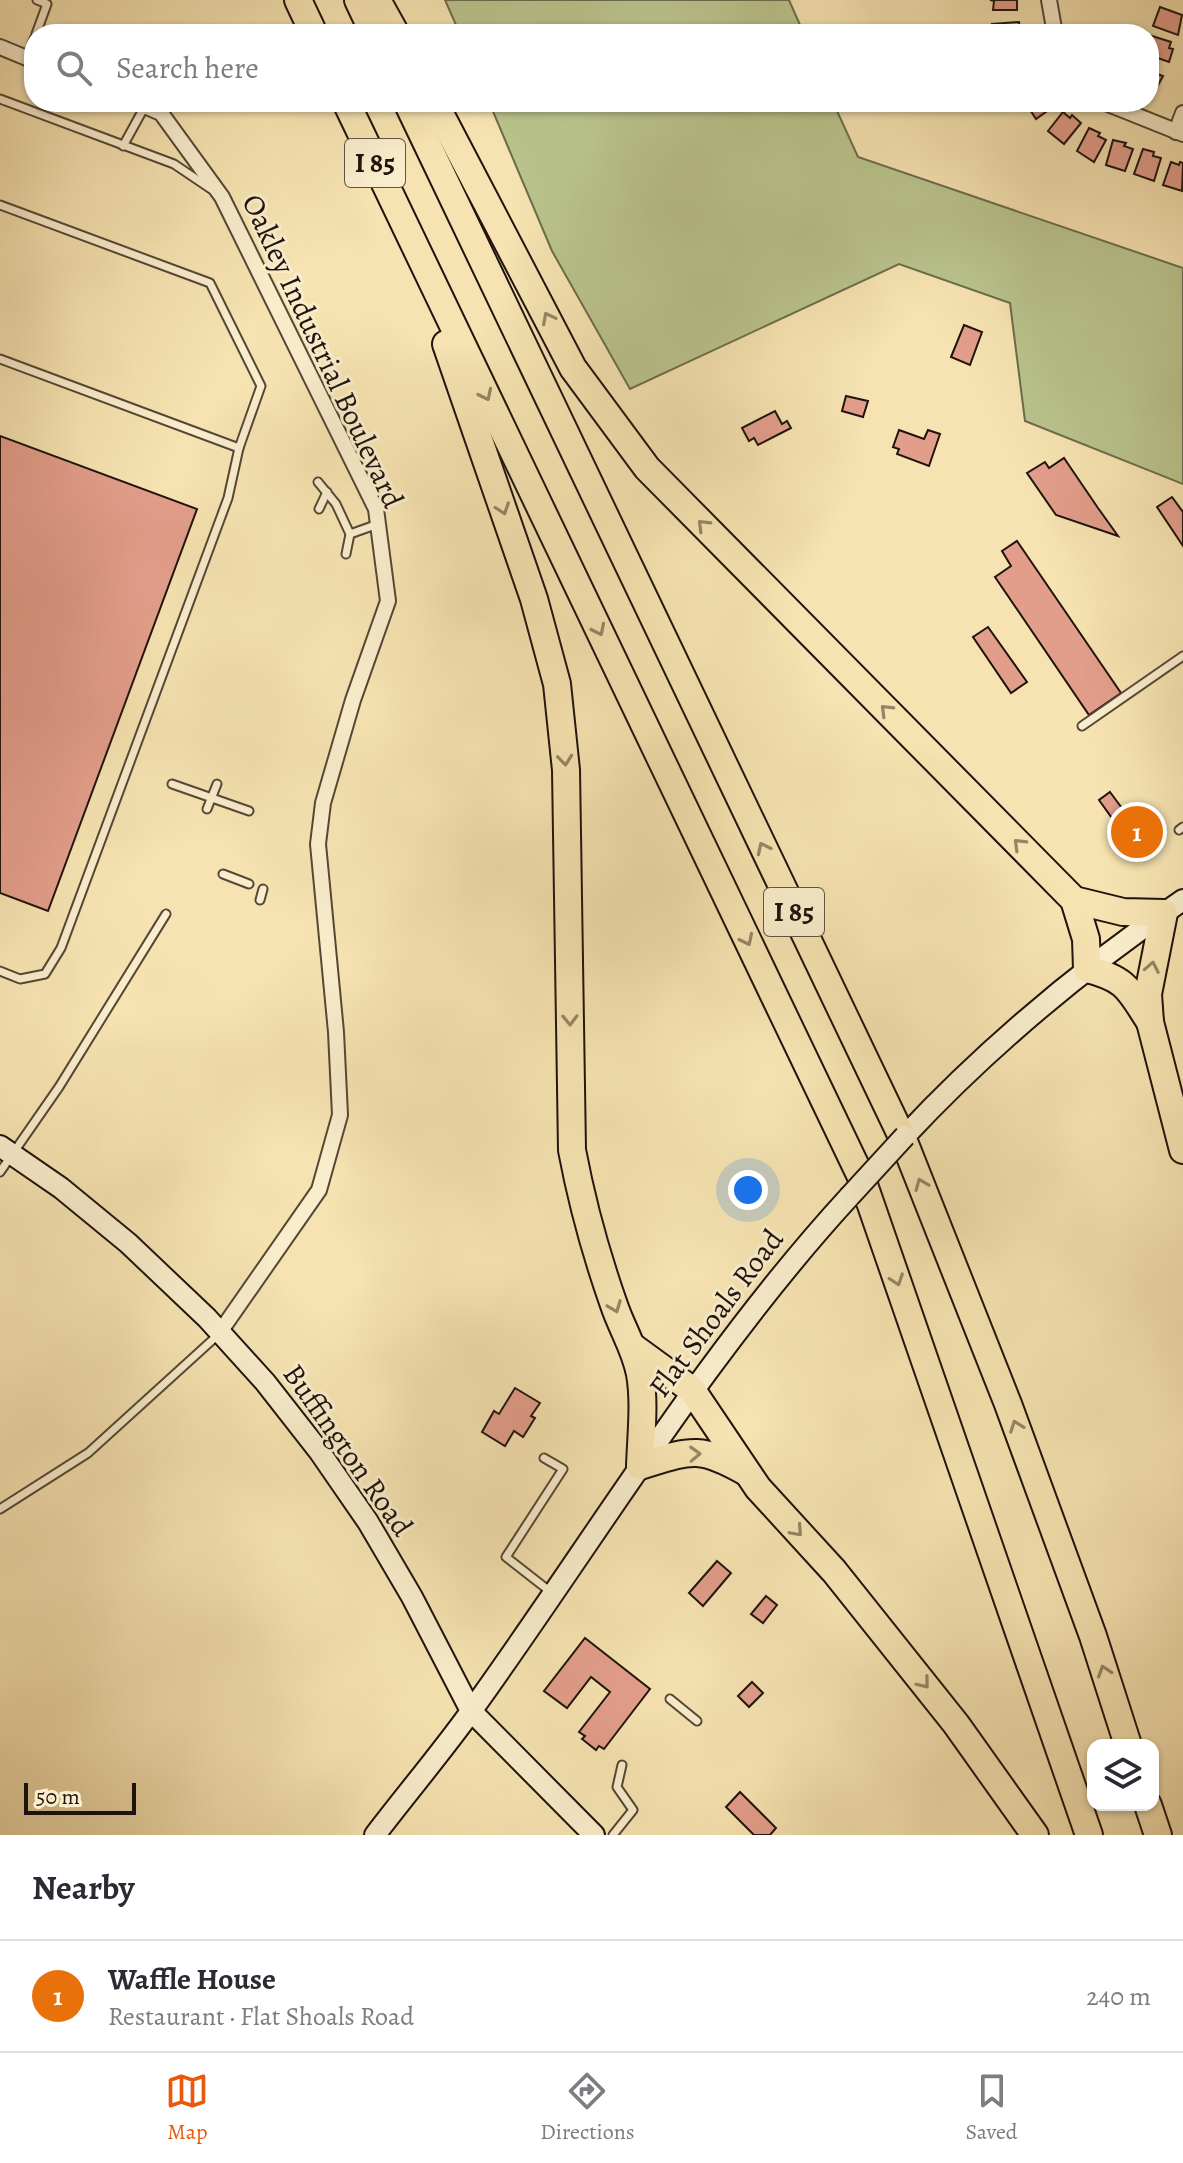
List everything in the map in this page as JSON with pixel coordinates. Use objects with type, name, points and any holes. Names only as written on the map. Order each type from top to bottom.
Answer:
[{"type":"highway","points":[[298,0],[309,24]]},
{"type":"highway","points":[[358,0],[369,24]]},
{"type":"highway","points":[[377,0],[390,24]]},
{"type":"highway","name":"I 85","points":[[351,112],[862,1179],[1089,1835]]},
{"type":"highway","name":"I 85","points":[[412,112],[903,1139],[1008,1404],[1093,1636],[1126,1739]]},
{"type":"highway","points":[[439,112],[573,368],[647,468],[1074,900],[1086,939],[1087,969],[1110,975],[1125,984],[1150,1022]]},
{"type":"highway","points":[[404,224],[534,599],[557,684],[566,770],[572,1150],[594,1248],[617,1316],[633,1347],[642,1388],[640,1466],[703,1451],[719,1456],[746,1472]]},
{"type":"highway","points":[[1074,900],[1123,912],[1174,906],[1148,994],[1150,1022],[1183,1150]]},
{"type":"highway","points":[[633,1347],[692,1390],[746,1472],[834,1571],[956,1724],[1035,1835]]},
{"type":"highway","points":[[1150,1811],[1158,1835]]},
{"type":"street","points":[[1049,0],[1053,24]]},
{"type":"street","points":[[0,47],[24,57]]},
{"type":"street","name":"Oakley Industrial Boulevard","points":[[159,112],[222,197],[376,509],[388,601],[353,700],[323,803],[318,844],[340,1115],[319,1190],[220,1332]]},
{"type":"street","points":[[1128,112],[1180,133],[1183,113]]},
{"type":"street","name":"Flat Shoals Road","points":[[375,1835],[471,1711],[692,1390],[802,1248],[943,1096],[1087,969],[1174,906]]},
{"type":"street","name":"Buffington Road","points":[[6,1150],[61,1188],[128,1243],[220,1332],[265,1382],[368,1522],[412,1597],[471,1711],[594,1835]]},
{"type":"lane","points":[[37,0],[47,4],[40,24]]},
{"type":"lane","points":[[0,99],[24,108]]},
{"type":"lane","points":[[34,112],[174,164],[222,197]]},
{"type":"lane","points":[[123,146],[137,112]]},
{"type":"lane","points":[[0,205],[210,283],[261,386],[239,448],[228,498],[61,948],[45,974],[20,979],[0,971]]},
{"type":"lane","points":[[0,359],[239,448]]},
{"type":"lane","points":[[318,482],[336,504],[350,534],[346,554]]},
{"type":"lane","points":[[319,509],[327,492]]},
{"type":"lane","points":[[350,534],[378,524]]},
{"type":"lane","points":[[1082,726],[1183,656]]},
{"type":"lane","points":[[172,784],[249,811]]},
{"type":"lane","points":[[207,809],[217,784]]},
{"type":"lane","points":[[223,874],[249,884]]},
{"type":"lane","points":[[260,900],[263,889]]},
{"type":"lane","points":[[0,1172],[6,1150],[68,1074],[166,914]]},
{"type":"lane","points":[[0,1509],[88,1453],[220,1332]]},
{"type":"lane","points":[[544,1458],[563,1469],[506,1557],[552,1593]]},
{"type":"lane","points":[[670,1699],[697,1721]]},
{"type":"lane","points":[[613,1835],[633,1810],[617,1787],[622,1765]]},
{"type":"green space","points":[[445,0],[789,0],[800,24],[456,24]]},
{"type":"green space","points":[[493,112],[838,112],[858,157],[1183,268],[1183,484],[1025,421],[1010,303],[899,264],[630,389],[552,251]]},
{"type":"building","points":[[990,0],[1017,0],[1017,10],[993,10],[994,1]]},
{"type":"building","points":[[1160,7],[1182,15],[1178,35],[1154,24]]},
{"type":"building","points":[[1159,38],[1171,42],[1169,48],[1173,49],[1169,62],[1159,58]]},
{"type":"building","points":[[1031,112],[1046,112],[1036,119]]},
{"type":"building","points":[[1063,112],[1081,123],[1064,144],[1048,131]]},
{"type":"building","points":[[1089,128],[1106,140],[1094,162],[1077,151]]},
{"type":"building","points":[[1113,140],[1126,143],[1124,146],[1133,149],[1125,171],[1106,165]]},
{"type":"building","points":[[1143,149],[1161,158],[1154,181],[1134,174]]},
{"type":"building","points":[[1171,162],[1183,163],[1182,191],[1163,185]]},
{"type":"building","points":[[964,325],[982,332],[970,365],[951,357]]},
{"type":"building","points":[[846,396],[868,401],[863,417],[842,411]]},
{"type":"building","points":[[775,411],[782,424],[787,421],[791,428],[758,445],[754,438],[749,441],[742,428]]},
{"type":"building","points":[[899,430],[924,439],[928,430],[940,434],[929,466],[897,454],[899,449],[893,447]]},
{"type":"building","points":[[0,436],[197,509],[48,911],[0,893]]},
{"type":"building","points":[[1064,458],[1118,536],[1056,515],[1027,473],[1045,462],[1049,468]]},
{"type":"building","points":[[1172,497],[1183,512],[1183,546],[1157,507]]},
{"type":"building","points":[[1017,541],[1121,693],[1089,715],[995,577],[1011,566],[1002,551]]},
{"type":"building","points":[[988,627],[1027,682],[1011,693],[973,637]]},
{"type":"building","points":[[1110,792],[1141,834],[1129,842],[1099,800]]},
{"type":"building","points":[[515,1388],[540,1403],[523,1437],[514,1431],[505,1446],[482,1432],[494,1411],[499,1414]]},
{"type":"building","points":[[717,1561],[731,1573],[703,1606],[689,1593]]},
{"type":"building","points":[[766,1596],[777,1605],[763,1623],[751,1614]]},
{"type":"building","points":[[585,1638],[650,1689],[604,1749],[599,1746],[596,1750],[582,1739],[585,1736],[579,1732],[610,1692],[591,1677],[567,1708],[544,1691]]},
{"type":"building","points":[[752,1682],[763,1693],[749,1707],[738,1696]]},
{"type":"building","points":[[740,1792],[776,1828],[770,1835],[754,1835],[726,1807]]},
{"type":"place","name":"Waffle House","points":[[1137,832]]}]
